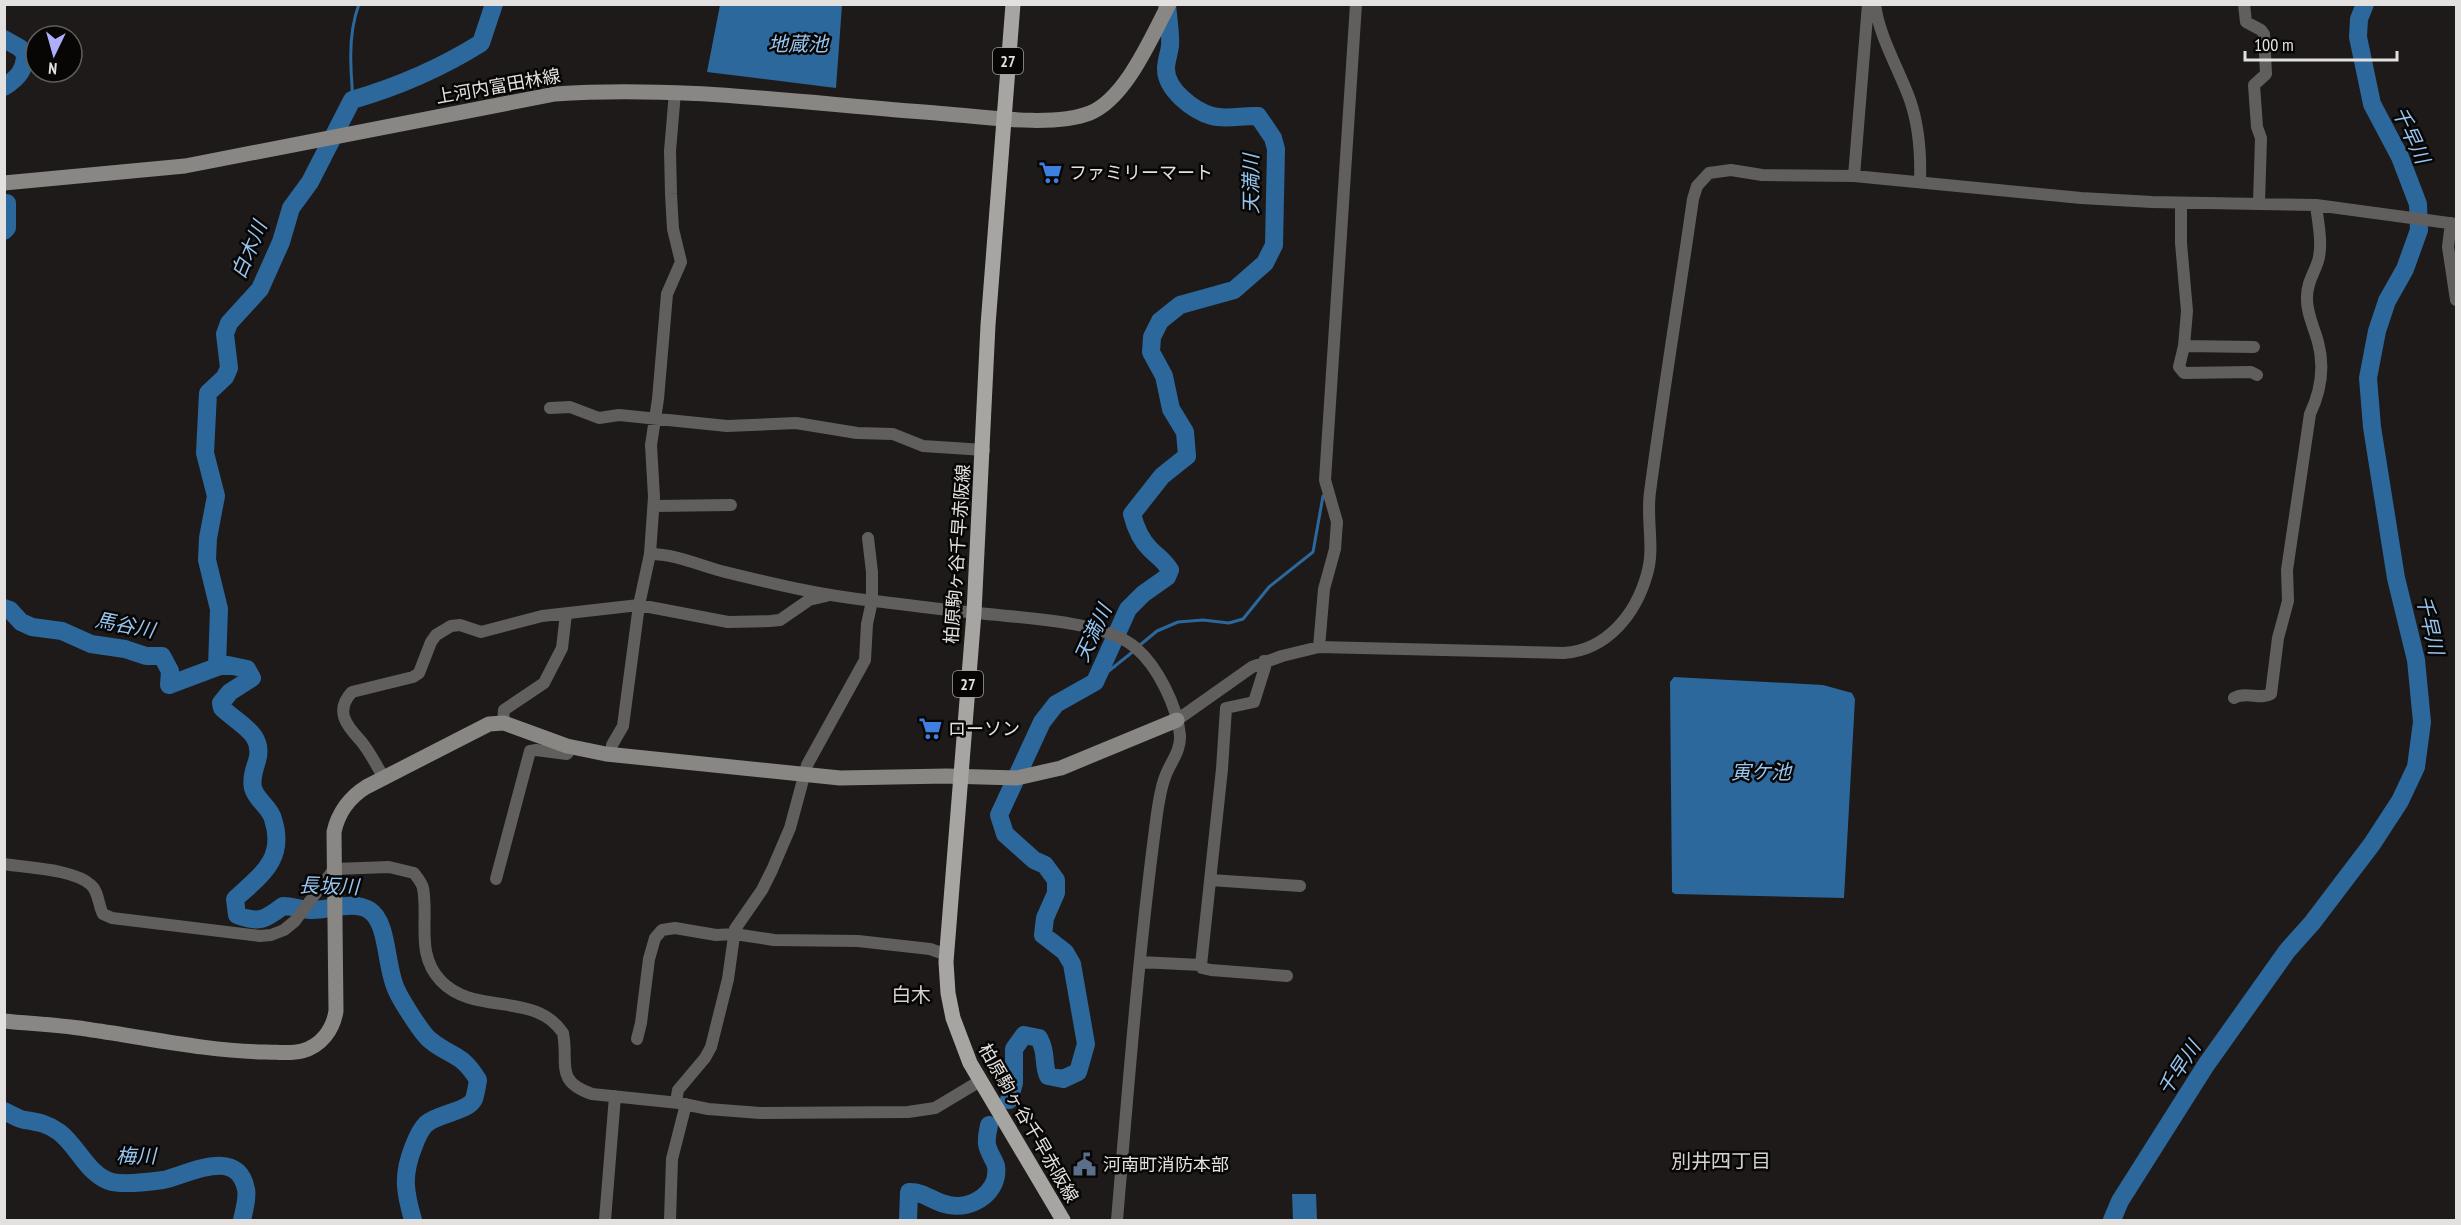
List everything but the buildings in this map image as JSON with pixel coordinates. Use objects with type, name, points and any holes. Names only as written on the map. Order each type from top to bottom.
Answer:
[{"type":"main road","name":"柏原駒ヶ谷千早赤阪線","points":[[1013,4],[988,325],[984,450],[974,613],[952,866],[947,955],[948,993],[960,1042],[980,1081],[1064,1221]]},
{"type":"street","name":"上河内富田林線","points":[[4,183],[185,166],[555,94],[609,90],[675,92],[1004,118],[1069,118],[1091,112],[1112,98],[1123,85],[1169,4]]},
{"type":"street","points":[[1319,646],[1324,589],[1335,549],[1337,522],[1325,480],[1356,4]]},
{"type":"street","points":[[1854,176],[1868,4]]},
{"type":"street","points":[[1875,4],[1911,103],[1921,152],[1920,182]]},
{"type":"street","points":[[2244,4],[2246,21],[2264,34],[2266,74],[2254,85],[2257,128],[2261,138],[2259,203]]},
{"type":"street","points":[[611,755],[612,745],[623,726],[639,605],[650,554],[654,506],[651,445],[667,294],[681,262],[673,228],[671,194],[670,151],[675,92]]},
{"type":"street","points":[[4,1021],[92,1030],[228,1051],[287,1052],[308,1049],[323,1039],[334,1023],[334,832],[340,814],[355,794],[383,776],[477,729],[502,723],[571,748],[611,755],[866,778],[961,776],[1017,778],[1048,772],[1177,720],[1240,675],[1264,661],[1319,646],[1564,653],[1582,650],[1600,643],[1611,636],[1626,618],[1647,575],[1649,495],[1693,199],[1697,186],[1709,173],[1719,170],[1762,175],[1854,176],[2081,198],[2316,206],[2450,223],[2448,247],[2457,300]]},
{"type":"street","points":[[2181,203],[2181,243],[2187,311],[2184,346],[2179,367],[2184,373],[2251,372],[2257,375]]},
{"type":"street","points":[[2234,698],[2241,694],[2265,697],[2271,694],[2280,632],[2288,602],[2287,570],[2310,414],[2317,399],[2322,375],[2318,344],[2306,300],[2309,279],[2320,251],[2316,206]]},
{"type":"street","points":[[2184,346],[2254,347]]},
{"type":"street","points":[[550,408],[570,407],[599,418],[619,414],[727,426],[796,423],[856,433],[893,434],[923,446],[984,450]]},
{"type":"street","points":[[654,506],[731,505]]},
{"type":"street","points":[[670,1221],[672,1159],[681,1103],[678,1090],[705,1058],[711,1047],[728,979],[735,929],[762,890],[790,828],[804,774],[865,660],[867,624],[872,601],[872,572],[868,538]]},
{"type":"street","points":[[650,554],[685,560],[728,573],[836,596],[965,610],[974,613],[1045,619],[1113,635],[1128,642],[1147,660],[1161,682],[1177,720],[1180,744],[1164,780],[1158,804],[1140,962],[1117,1221]]},
{"type":"street","points":[[383,776],[361,741],[347,728],[343,713],[344,703],[352,692],[413,677],[418,673],[436,635],[451,626],[460,625],[482,632],[542,616],[639,605],[728,622],[770,621],[780,620],[808,600],[836,596]]},
{"type":"street","points":[[502,723],[504,710],[544,683],[562,648],[566,614]]},
{"type":"street","points":[[1201,965],[1222,769],[1226,708],[1254,702],[1265,667],[1264,661]]},
{"type":"street","points":[[496,879],[530,752],[536,750],[567,754],[571,748]]},
{"type":"street","points":[[4,864],[65,874],[84,881],[96,891],[103,914],[112,918],[260,936],[284,930],[290,926],[334,869]]},
{"type":"street","points":[[334,869],[388,867],[414,873],[423,886],[423,935],[427,961],[440,980],[459,994],[483,1003],[519,1007],[549,1018],[563,1033],[564,1066],[568,1081],[592,1094],[681,1103],[708,1109],[760,1113],[926,1111],[980,1081]]},
{"type":"street","points":[[1210,880],[1300,886]]},
{"type":"street","points":[[637,1039],[649,958],[655,938],[662,930],[675,928],[716,935],[735,934],[774,940],[858,941],[930,949],[947,955]]},
{"type":"street","points":[[1140,962],[1201,965],[1202,968],[1211,970],[1287,976]]},
{"type":"street","points":[[605,1221],[615,1096]]},
{"type":"water","name":"地蔵池","points":[[720,5],[842,5],[836,88],[707,72]]},
{"type":"water","name":"寅ケ池","points":[[1674,677],[1823,685],[1852,693],[1855,699],[1844,898],[1675,894],[1672,892],[1670,682]]},
{"type":"water","points":[[1292,1194],[1316,1194],[1317,1220],[1293,1220]]},
{"type":"waterway","points":[[352,100],[351,43],[359,4]]},
{"type":"waterway","name":"白木川","points":[[217,667],[219,609],[207,560],[208,538],[216,496],[205,453],[208,393],[225,377],[229,368],[225,334],[229,323],[260,289],[281,242],[291,208],[310,182],[352,100],[418,76],[481,43],[494,4]]},
{"type":"waterway","name":"天満川","points":[[1009,1100],[1014,1083],[1014,1049],[1024,1035],[1039,1038],[1048,1076],[1063,1079],[1078,1072],[1086,1044],[1072,964],[1065,952],[1043,935],[1045,918],[1056,893],[1056,880],[1045,865],[1034,860],[1005,834],[999,815],[1042,722],[1056,704],[1095,682],[1128,609],[1143,594],[1167,577],[1170,570],[1144,541],[1132,514],[1162,476],[1187,456],[1185,432],[1171,409],[1164,376],[1151,352],[1152,337],[1160,321],[1180,305],[1234,290],[1265,263],[1274,245],[1276,149],[1273,138],[1258,116],[1223,118],[1212,116],[1197,110],[1176,92],[1167,77],[1166,69],[1170,46],[1167,4]]},
{"type":"waterway","name":"千早川","points":[[2112,1220],[2120,1201],[2206,1065],[2287,951],[2312,923],[2372,844],[2400,801],[2416,767],[2422,722],[2416,660],[2396,578],[2372,427],[2368,378],[2377,331],[2387,301],[2405,269],[2419,230],[2418,204],[2400,157],[2372,104],[2358,37],[2359,19],[2365,4]]},
{"type":"waterway","name":"馬谷川","points":[[4,39],[20,48],[25,54],[24,65],[20,73],[4,87]]},
{"type":"waterway","name":"馬谷川","points":[[4,231],[7,228],[7,203]]},
{"type":"waterway","points":[[1140,645],[1157,631],[1178,622],[1203,620],[1229,623],[1243,619],[1269,587],[1313,552],[1323,496]]},
{"type":"waterway","name":"長坂川","points":[[4,608],[10,610],[21,622],[32,627],[62,631],[91,644],[125,649],[146,656],[162,656],[170,671],[169,685],[217,667],[228,665],[247,669],[252,678],[230,692],[221,703],[222,708],[249,731],[257,744],[259,752],[254,771],[253,788],[273,819],[276,845],[269,865],[235,899],[237,915],[257,920],[272,914],[283,906],[310,910],[356,906],[369,910],[380,924],[393,981],[412,1017],[430,1040],[466,1064],[478,1080],[471,1103],[431,1120],[418,1136],[406,1176],[408,1201],[413,1220]]},
{"type":"waterway","points":[[1095,682],[1135,650]]},
{"type":"waterway","name":"梅川","points":[[4,1111],[20,1119],[55,1129],[66,1138],[96,1174],[112,1182],[163,1180],[210,1166],[233,1169],[241,1176],[246,1189],[242,1220]]},
{"type":"waterway","name":"天満川","points":[[908,1220],[909,1192],[919,1193],[944,1204],[958,1206],[975,1202],[989,1191],[996,1175],[996,1166],[987,1144],[989,1125]]},
{"type":"place","name":"ファミリーマート","points":[[1051,172]]},
{"type":"place","name":"ローソン","points":[[930,728]]},
{"type":"place","name":"河南町消防本部","points":[[1085,1164]]},
{"type":"district","name":"白木","points":[[911,995]]},
{"type":"district","name":"別井四丁目","points":[[1721,1161]]}]
